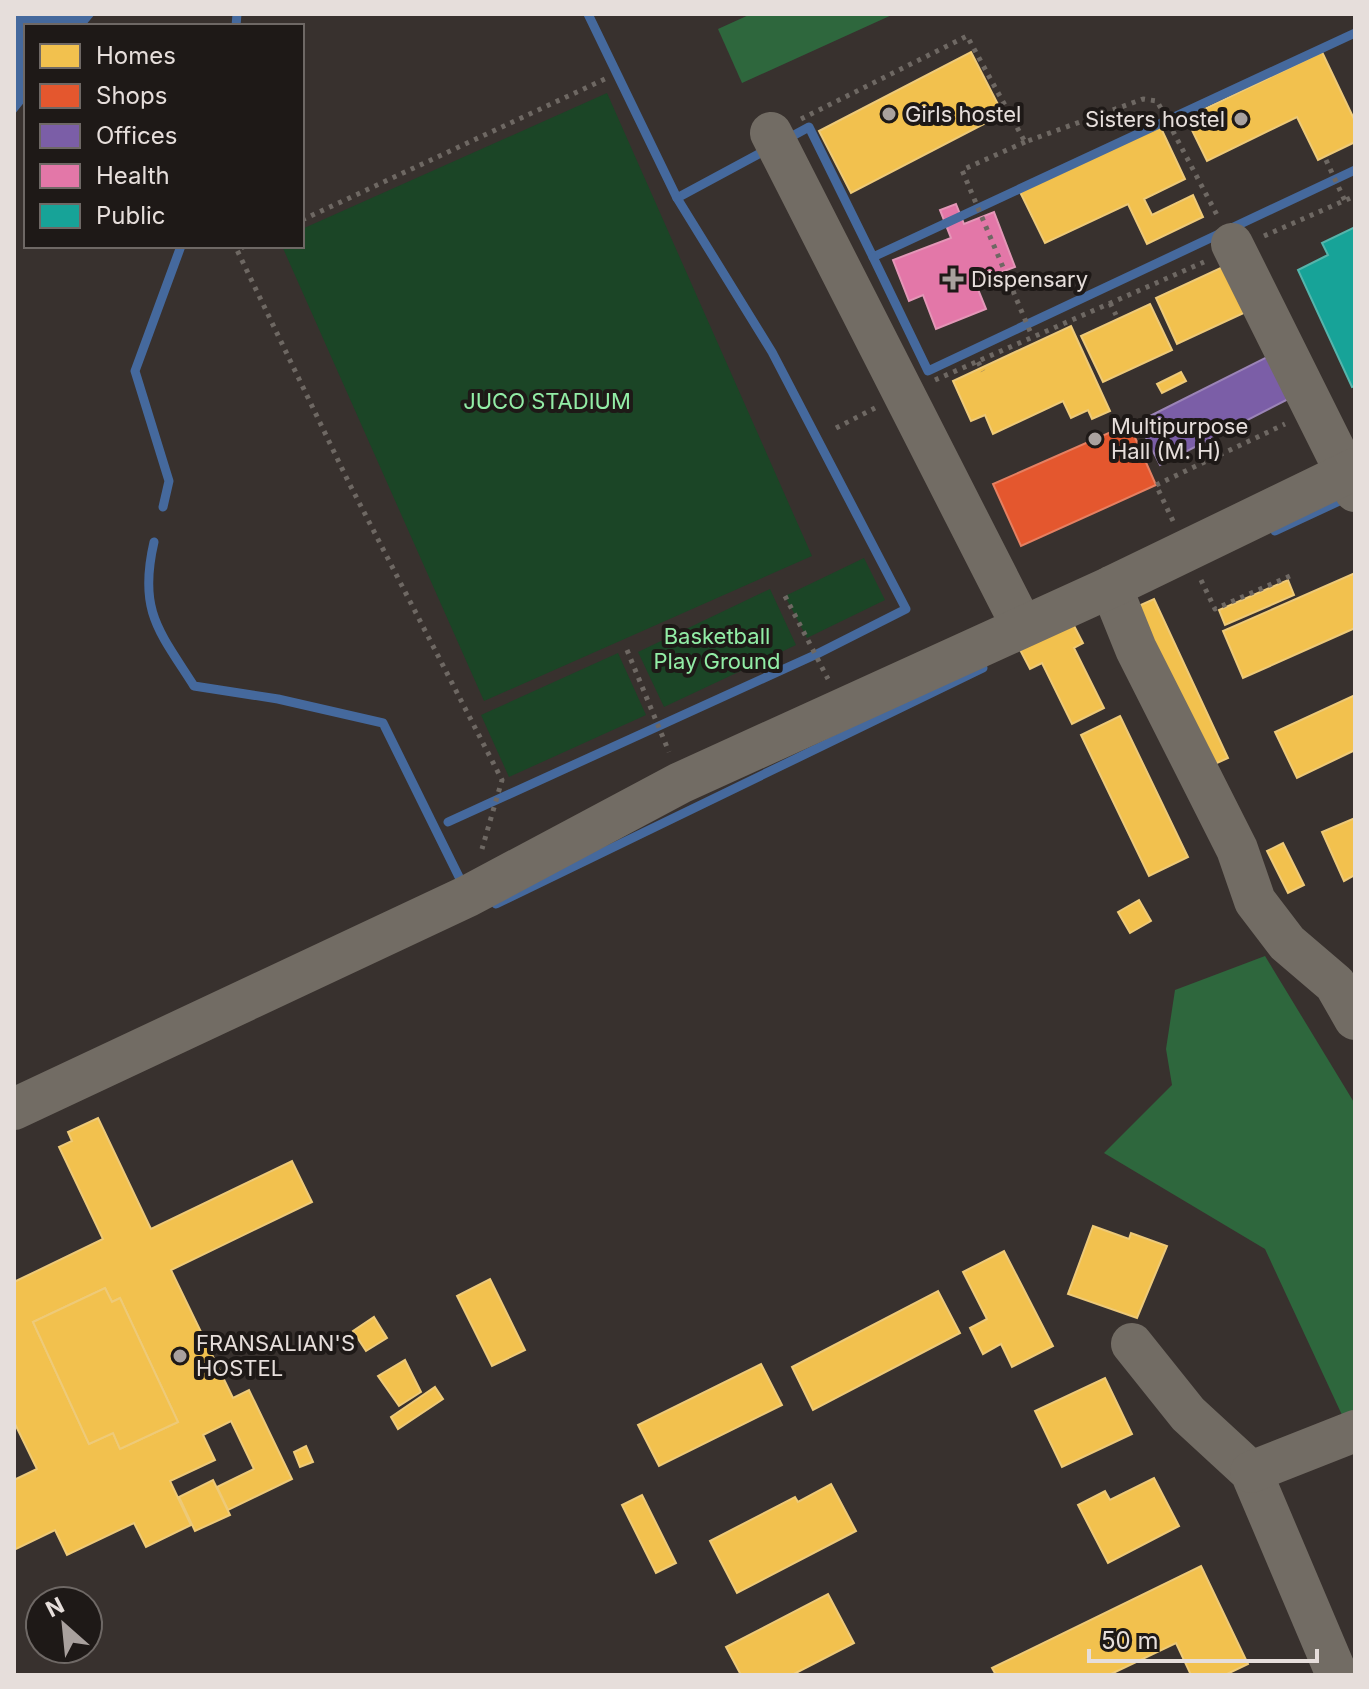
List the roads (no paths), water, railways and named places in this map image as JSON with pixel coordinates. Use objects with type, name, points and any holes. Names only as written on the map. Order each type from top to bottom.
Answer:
[{"type":"street","points":[[771,133],[1022,626]]},
{"type":"street","points":[[14,1109],[468,896],[680,783],[1352,478],[1228,237]]},
{"type":"street","points":[[1111,587],[1136,649],[1237,849],[1255,901],[1287,943],[1335,984],[1355,1019]]},
{"type":"street","points":[[1132,1344],[1188,1414],[1251,1472],[1337,1675]]},
{"type":"street","points":[[1251,1472],[1355,1431]]},
{"type":"water","points":[[14,14],[95,14],[87,24],[24,24],[24,102],[14,115]]},
{"type":"waterway","points":[[236,24],[237,14]]},
{"type":"waterway","points":[[448,822],[817,654],[906,609],[772,352],[677,198],[588,14]]},
{"type":"waterway","points":[[785,140],[809,127],[873,257],[1355,33]]},
{"type":"waterway","points":[[677,198],[768,149]]},
{"type":"waterway","points":[[873,257],[928,371],[1355,170]]},
{"type":"waterway","points":[[163,507],[169,481],[135,371],[180,248]]},
{"type":"waterway","points":[[1275,531],[1348,497]]},
{"type":"waterway","points":[[154,542],[150,566],[150,603],[162,634],[194,686],[278,699],[383,723],[463,885]]},
{"type":"waterway","points":[[496,904],[983,668]]},
{"type":"place","name":"Girls hostel","points":[[889,114]]},
{"type":"place","name":"Sisters hostel","points":[[1241,119]]},
{"type":"place","name":"Dispensary","points":[[953,279]]},
{"type":"place","name":"Multipurpose Hall (M. H)","points":[[1095,439]]},
{"type":"place","name":"FRANSALIAN'S HOSTEL","points":[[180,1356]]},
{"type":"park label","name":"JUCO STADIUM","points":[[547,401]]},
{"type":"park label","name":"Basketball Play Ground","points":[[717,648]]}]
